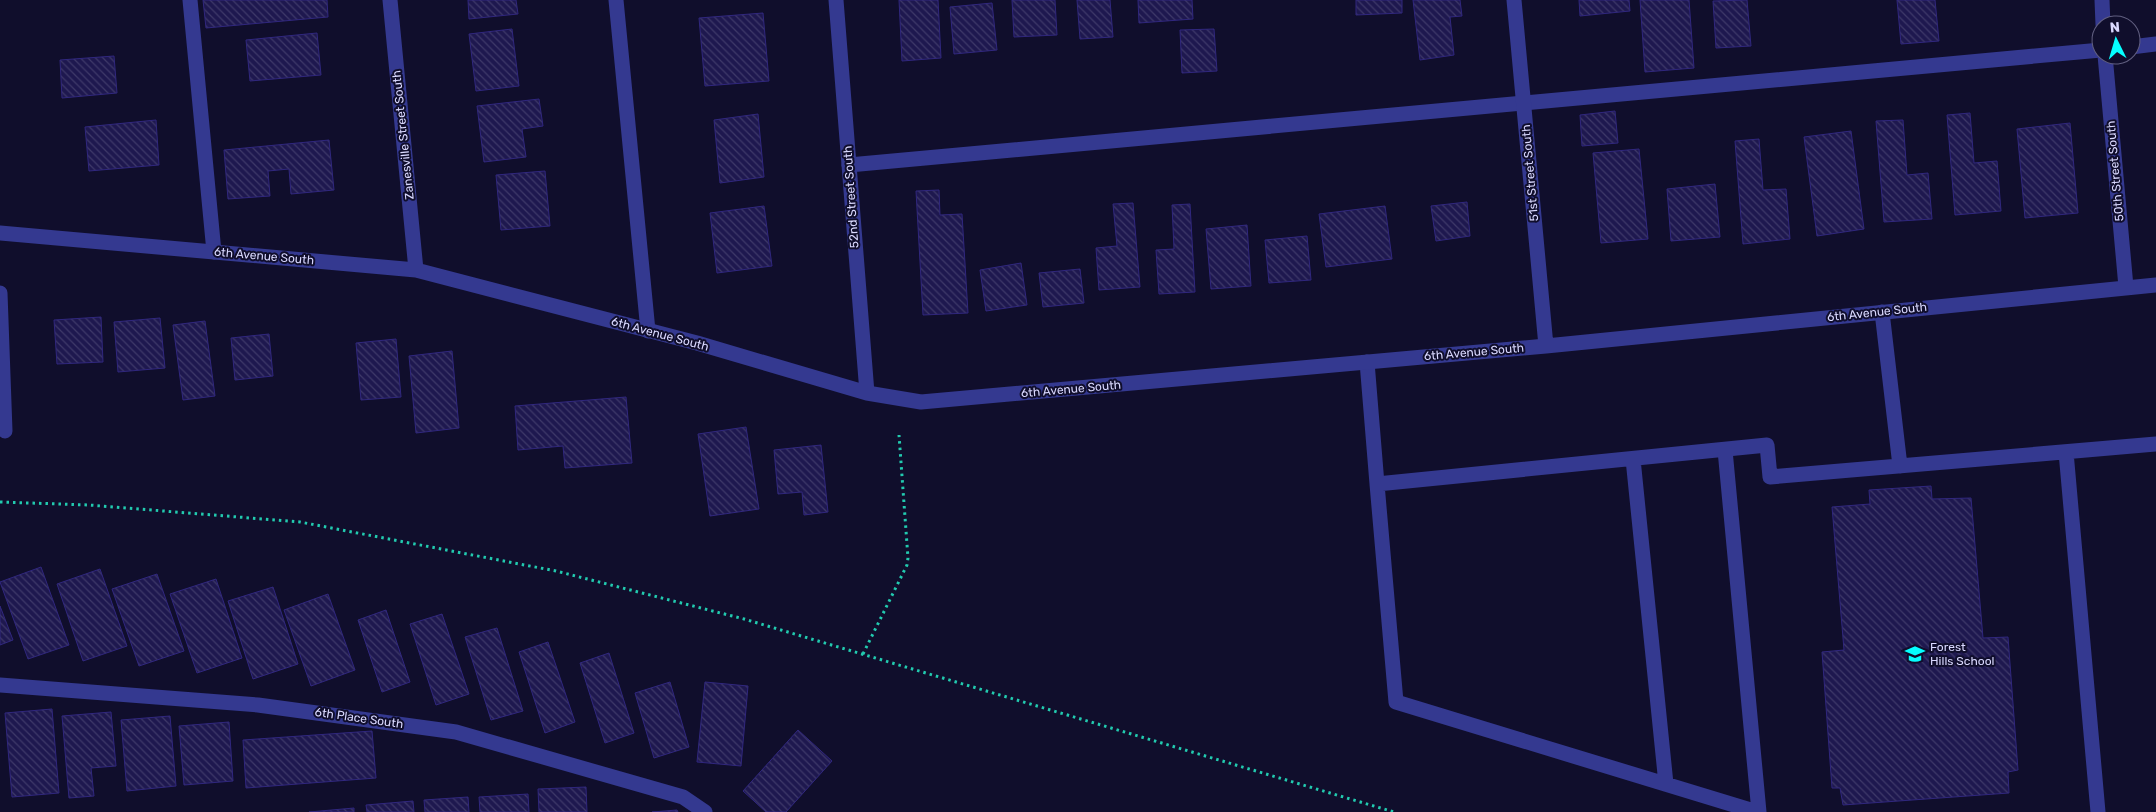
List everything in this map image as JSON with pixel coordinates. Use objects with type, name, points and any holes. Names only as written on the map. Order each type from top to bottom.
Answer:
[{"type":"street","points":[[190,0],[214,252]]},
{"type":"street","name":"Zanesville Street South","points":[[390,0],[416,270]]},
{"type":"street","points":[[616,0],[648,331]]},
{"type":"street","name":"52nd Street South","points":[[836,0],[867,394]]},
{"type":"street","name":"51st Street South","points":[[1514,0],[1546,346]]},
{"type":"street","points":[[2102,0],[2103,15]]},
{"type":"street","points":[[2141,46],[2156,44]]},
{"type":"street","points":[[849,165],[2091,51]]},
{"type":"street","name":"50th Street South","points":[[2106,65],[2126,288]]},
{"type":"street","name":"6th Avenue South","points":[[0,233],[416,270],[648,331],[867,394],[921,402],[1546,346],[2156,285]]},
{"type":"street","points":[[0,293],[5,431]]},
{"type":"street","points":[[1882,312],[1900,466]]},
{"type":"street","points":[[1367,362],[1396,702],[1758,812],[1725,450]]},
{"type":"street","points":[[1377,484],[1767,446],[1770,477],[2156,444]]},
{"type":"street","points":[[2066,452],[2098,812]]},
{"type":"street","points":[[1633,459],[1666,784]]},
{"type":"street","name":"6th Place South","points":[[0,685],[258,704],[456,732],[683,797],[705,812]]},
{"type":"path","points":[[863,654],[907,565],[898,435]]},
{"type":"path","points":[[0,502],[89,505],[300,522],[556,571],[744,619],[1394,812]]},
{"type":"building","points":[[203,0],[327,0],[328,17],[206,28]]},
{"type":"building","points":[[468,0],[516,0],[518,14],[469,19]]},
{"type":"building","points":[[899,0],[938,0],[941,58],[902,61]]},
{"type":"building","points":[[1012,0],[1055,0],[1057,35],[1014,37]]},
{"type":"building","points":[[1077,0],[1110,0],[1113,37],[1080,39]]},
{"type":"building","points":[[1138,0],[1192,0],[1193,19],[1139,23]]},
{"type":"building","points":[[1356,0],[1402,0],[1402,13],[1356,15]]},
{"type":"building","points":[[1413,0],[1460,0],[1462,16],[1450,17],[1454,55],[1420,60]]},
{"type":"building","points":[[1579,0],[1629,0],[1630,11],[1580,16]]},
{"type":"building","points":[[1640,0],[1689,0],[1694,68],[1645,72]]},
{"type":"building","points":[[1747,0],[1751,46],[1716,48],[1713,1]]},
{"type":"building","points":[[1897,0],[1935,0],[1939,41],[1901,44]]},
{"type":"building","points":[[992,3],[997,50],[954,54],[950,7]]},
{"type":"building","points":[[763,13],[769,81],[705,86],[699,18]]},
{"type":"building","points":[[512,29],[519,86],[476,91],[469,34]]},
{"type":"building","points":[[1214,29],[1217,71],[1182,73],[1180,30]]},
{"type":"building","points":[[317,33],[321,75],[250,81],[246,40]]},
{"type":"building","points":[[114,56],[117,93],[62,98],[60,60]]},
{"type":"building","points":[[539,99],[543,126],[522,129],[526,157],[484,162],[477,106]]},
{"type":"building","points":[[1615,111],[1618,143],[1582,146],[1580,115]]},
{"type":"building","points":[[1970,113],[1974,163],[1997,161],[2001,211],[1955,215],[1947,115]]},
{"type":"building","points":[[758,114],[764,177],[720,183],[714,120]]},
{"type":"building","points":[[156,120],[159,165],[89,171],[85,127]]},
{"type":"building","points":[[1903,120],[1907,175],[1928,173],[1932,219],[1884,222],[1876,121]]},
{"type":"building","points":[[2070,123],[2078,213],[2025,218],[2017,129]]},
{"type":"building","points":[[1851,131],[1864,229],[1817,236],[1804,137]]},
{"type":"building","points":[[1759,139],[1763,190],[1786,189],[1790,239],[1743,244],[1735,141]]},
{"type":"building","points":[[329,140],[334,190],[291,194],[289,169],[268,171],[270,196],[228,199],[224,150]]},
{"type":"building","points":[[1639,149],[1648,239],[1601,243],[1593,153]]},
{"type":"building","points":[[545,171],[550,226],[501,230],[496,175]]},
{"type":"building","points":[[1715,184],[1720,237],[1671,241],[1667,189]]},
{"type":"building","points":[[939,190],[940,215],[962,214],[968,313],[923,315],[916,191]]},
{"type":"building","points":[[1467,202],[1470,236],[1436,241],[1431,206]]},
{"type":"building","points":[[1133,203],[1140,287],[1099,290],[1096,248],[1117,246],[1113,204]]},
{"type":"building","points":[[1190,204],[1195,292],[1159,294],[1156,250],[1174,249],[1172,205]]},
{"type":"building","points":[[764,206],[772,266],[717,273],[710,213]]},
{"type":"building","points":[[1385,206],[1392,259],[1326,267],[1319,214]]},
{"type":"building","points":[[1247,225],[1251,286],[1211,289],[1206,229]]},
{"type":"building","points":[[1307,236],[1311,280],[1269,283],[1265,240]]},
{"type":"building","points":[[1021,263],[1027,305],[986,311],[980,270]]},
{"type":"building","points":[[1080,269],[1084,303],[1043,307],[1039,273]]},
{"type":"building","points":[[101,317],[103,362],[57,364],[54,320]]},
{"type":"building","points":[[160,318],[165,368],[118,372],[114,322]]},
{"type":"building","points":[[205,321],[215,396],[183,400],[173,325]]},
{"type":"building","points":[[269,334],[273,376],[235,380],[231,338]]},
{"type":"building","points":[[396,339],[401,397],[361,400],[356,343]]},
{"type":"building","points":[[452,351],[459,428],[416,433],[409,356]]},
{"type":"building","points":[[626,397],[632,463],[565,468],[563,446],[518,450],[515,406]]},
{"type":"building","points":[[746,427],[759,509],[710,516],[698,434]]},
{"type":"building","points":[[821,445],[828,512],[804,515],[802,492],[778,494],[774,450]]},
{"type":"building","points":[[1931,486],[1932,499],[1971,498],[1983,638],[2008,637],[2018,770],[2008,772],[2009,793],[1843,805],[1840,788],[1832,788],[1822,652],[1844,650],[1832,507],[1870,504],[1869,490]]},
{"type":"building","points":[[41,567],[69,645],[28,659],[0,582]]},
{"type":"building","points":[[100,569],[127,646],[83,661],[57,584]]},
{"type":"building","points":[[157,574],[184,651],[139,666],[112,589]]},
{"type":"building","points":[[216,579],[242,658],[197,673],[170,594]]},
{"type":"building","points":[[273,587],[298,664],[253,679],[228,601]]},
{"type":"building","points":[[328,594],[355,670],[311,686],[284,610]]},
{"type":"building","points":[[0,606],[13,640],[0,645]]},
{"type":"building","points":[[386,610],[410,682],[382,692],[358,620]]},
{"type":"building","points":[[442,614],[469,694],[436,705],[410,624]]},
{"type":"building","points":[[497,628],[523,711],[491,720],[465,637]]},
{"type":"building","points":[[548,642],[575,722],[545,733],[519,652]]},
{"type":"building","points":[[609,653],[634,733],[605,743],[580,663]]},
{"type":"building","points":[[670,682],[689,747],[654,758],[635,693]]},
{"type":"building","points":[[705,682],[748,686],[741,766],[697,762]]},
{"type":"building","points":[[52,709],[59,793],[12,797],[5,713]]},
{"type":"building","points":[[111,712],[116,766],[91,768],[94,796],[69,798],[62,716]]},
{"type":"building","points":[[170,716],[176,786],[127,791],[121,720]]},
{"type":"building","points":[[229,722],[233,781],[184,785],[179,726]]},
{"type":"building","points":[[798,730],[832,761],[786,812],[766,812],[743,791]]},
{"type":"building","points":[[372,731],[376,778],[246,788],[243,740]]},
{"type":"building","points":[[586,787],[587,812],[539,812],[538,789]]},
{"type":"building","points":[[528,794],[529,812],[480,812],[479,797]]},
{"type":"building","points":[[468,797],[469,812],[425,812],[424,800]]},
{"type":"building","points":[[413,801],[414,812],[367,812],[366,805]]},
{"type":"building","points":[[354,808],[354,812],[309,812]]},
{"type":"building","points":[[677,810],[678,812],[652,812]]},
{"type":"place","name":"Forest Hills School","points":[[1915,654]]}]
